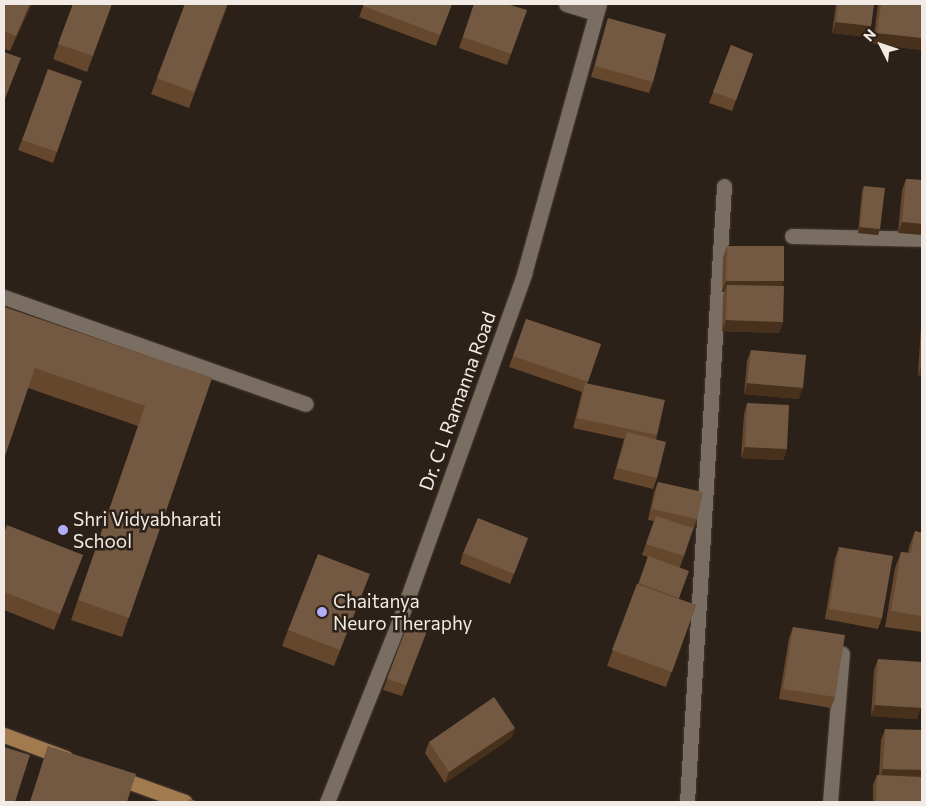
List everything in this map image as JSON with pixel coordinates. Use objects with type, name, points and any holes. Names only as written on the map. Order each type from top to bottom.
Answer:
[{"type":"street","points":[[566,4],[598,8]]},
{"type":"street","name":"Dr. C L Ramanna Road","points":[[327,802],[399,622],[524,274],[598,8]]},
{"type":"street","points":[[687,802],[724,186]]},
{"type":"street","points":[[792,236],[922,238]]},
{"type":"street","points":[[4,297],[306,404]]},
{"type":"street","points":[[830,802],[842,653]]},
{"type":"street","points":[[4,735],[85,765]]},
{"type":"street","points":[[103,772],[185,802]]},
{"type":"building","points":[[4,4],[30,4],[16,36],[4,31]]},
{"type":"building","points":[[73,4],[112,4],[93,56],[58,44]]},
{"type":"building","points":[[185,4],[227,4],[194,92],[157,78]]},
{"type":"building","points":[[364,4],[452,4],[440,35],[363,6]]},
{"type":"building","points":[[474,4],[507,4],[527,10],[511,54],[463,37]]},
{"type":"building","points":[[838,4],[874,4],[871,26],[836,22]]},
{"type":"building","points":[[881,4],[922,4],[922,38],[877,33]]},
{"type":"building","points":[[608,18],[666,34],[653,82],[595,66]]},
{"type":"building","points":[[731,45],[753,54],[736,100],[713,92]]},
{"type":"building","points":[[4,52],[21,58],[4,101]]},
{"type":"building","points":[[48,69],[82,81],[57,152],[22,140]]},
{"type":"building","points":[[906,179],[922,180],[922,224],[902,222]]},
{"type":"building","points":[[864,186],[885,188],[880,229],[860,227]]},
{"type":"building","points":[[727,246],[784,246],[784,281],[726,281]]},
{"type":"building","points":[[727,285],[784,286],[783,322],[726,320]]},
{"type":"building","points":[[4,307],[212,378],[129,618],[78,600],[145,406],[35,368],[4,459]]},
{"type":"building","points":[[526,319],[601,344],[588,382],[513,356]]},
{"type":"building","points":[[751,350],[806,355],[803,388],[747,383]]},
{"type":"building","points":[[585,383],[665,400],[657,435],[577,418]]},
{"type":"building","points":[[747,403],[789,405],[787,449],[745,447]]},
{"type":"building","points":[[627,432],[666,442],[657,478],[617,468]]},
{"type":"building","points":[[658,482],[703,492],[697,519],[652,509]]},
{"type":"building","points":[[656,516],[693,528],[684,556],[646,544]]},
{"type":"building","points":[[478,518],[528,538],[514,574],[463,553]]},
{"type":"building","points":[[7,525],[83,555],[60,614],[4,592],[4,533]]},
{"type":"building","points":[[915,531],[922,533],[922,616],[891,611],[901,552],[911,553]]},
{"type":"building","points":[[839,547],[893,556],[882,618],[829,609]]},
{"type":"building","points":[[318,554],[370,574],[340,650],[288,630]]},
{"type":"building","points":[[648,556],[689,571],[679,598],[639,583]]},
{"type":"building","points":[[637,584],[696,605],[672,672],[612,650]]},
{"type":"building","points":[[409,621],[428,628],[406,685],[387,679]]},
{"type":"building","points":[[793,627],[845,635],[835,697],[783,689]]},
{"type":"building","points":[[878,659],[922,662],[921,708],[875,705]]},
{"type":"building","points":[[494,697],[515,728],[449,772],[429,742]]},
{"type":"building","points":[[885,729],[922,730],[922,770],[883,769]]},
{"type":"building","points":[[48,746],[136,774],[127,802],[30,802]]},
{"type":"building","points":[[4,747],[30,755],[15,802],[4,802]]},
{"type":"building","points":[[877,775],[922,777],[922,802],[876,802]]},
{"type":"building","points":[[189,799],[200,802],[188,802]]},
{"type":"place","name":"Shri Vidyabharati School","points":[[63,530]]},
{"type":"place","name":"Chaitanya Neuro Theraphy","points":[[322,612]]}]
